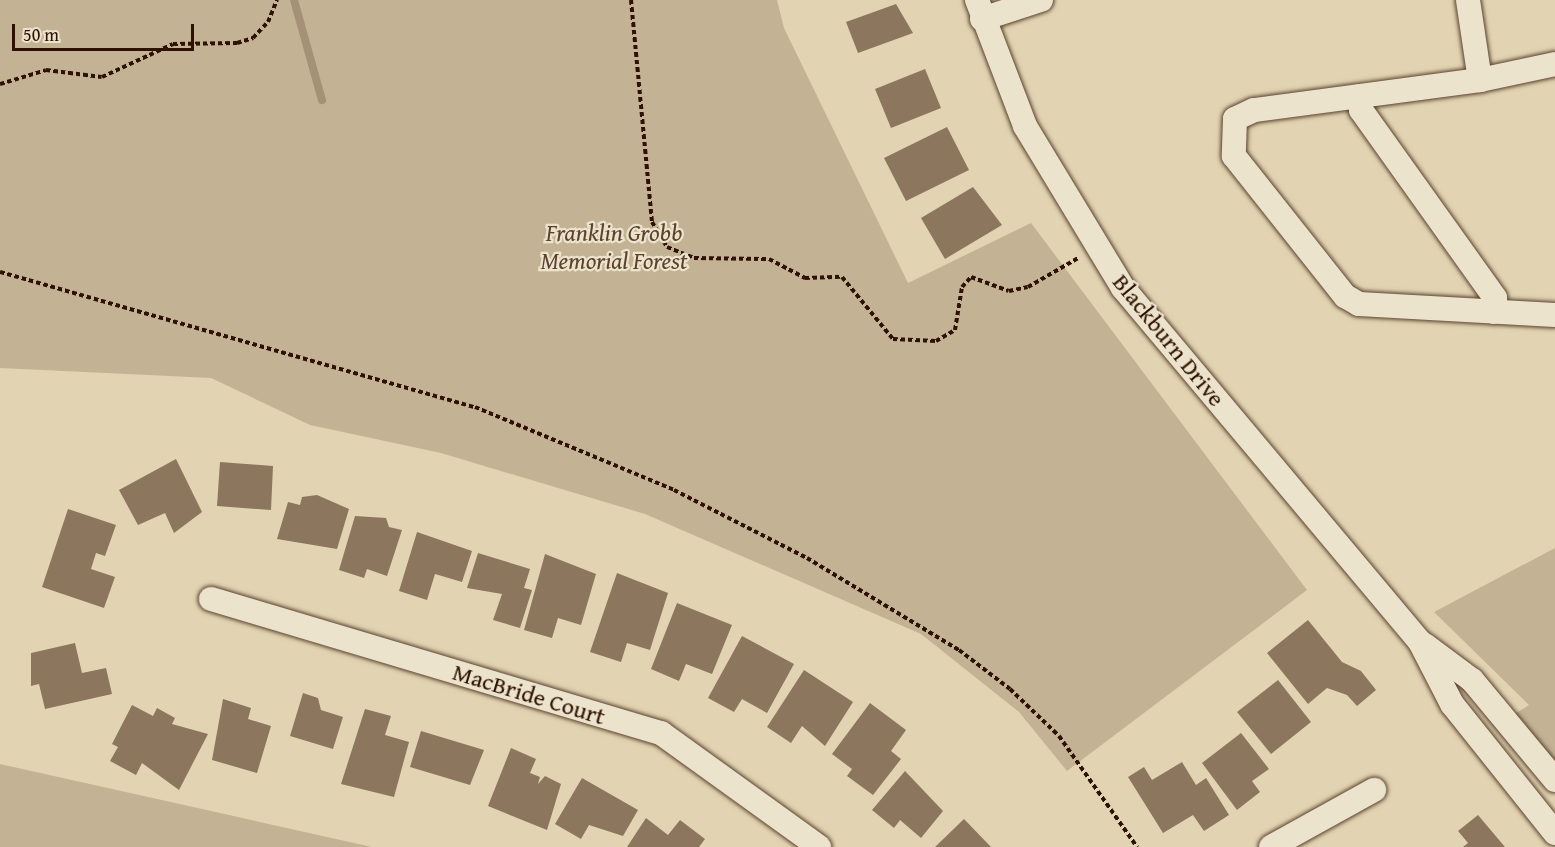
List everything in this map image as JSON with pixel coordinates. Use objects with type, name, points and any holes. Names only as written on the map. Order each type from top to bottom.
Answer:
[{"type":"street","points":[[980,10],[1041,0]]},
{"type":"street","points":[[1468,0],[1480,80]]},
{"type":"street","name":"Blackburn Drive","points":[[980,10],[1025,126],[1123,288],[1420,642],[1452,704],[1555,832]]},
{"type":"street","points":[[1555,64],[1480,80],[1254,110],[1235,119],[1231,133],[1234,156],[1345,296],[1379,307],[1555,315]]},
{"type":"street","points":[[1359,96],[1361,110],[1495,298],[1494,312]]},
{"type":"street","name":"MacBride Court","points":[[211,599],[661,733],[819,847]]},
{"type":"street","name":"Blackburn Drive","points":[[1420,642],[1472,680],[1555,780]]},
{"type":"street","points":[[1271,847],[1374,790]]},
{"type":"path","points":[[0,84],[46,70],[102,77],[173,44],[237,43],[252,38],[268,22],[277,0]]},
{"type":"path","points":[[631,0],[652,222],[667,247],[694,258],[769,259],[805,278],[842,277],[893,339],[936,341],[955,330],[962,287],[970,278],[1009,291],[1028,287],[1098,246]]},
{"type":"path","points":[[0,272],[475,407],[675,490],[807,558],[959,650],[1010,689],[1059,736],[1137,847]]},
{"type":"green space","name":"Franklin Grobb Memorial Forest","points":[[0,0],[777,0],[784,28],[908,283],[1031,223],[1307,590],[1067,771],[1019,712],[921,634],[645,514],[441,453],[310,425],[211,378],[0,368]]},
{"type":"green space","points":[[1555,548],[1555,765],[1513,715],[1529,705],[1434,612]]},
{"type":"green space","points":[[0,764],[372,847],[0,847]]},
{"type":"building","points":[[896,4],[913,33],[858,53],[846,22]]},
{"type":"building","points":[[925,69],[941,108],[891,128],[875,89]]},
{"type":"building","points":[[947,127],[969,170],[906,201],[884,158]]},
{"type":"building","points":[[973,187],[1002,225],[945,259],[921,218]]},
{"type":"building","points":[[176,459],[202,512],[174,533],[165,513],[138,525],[119,490]]},
{"type":"building","points":[[220,462],[273,466],[271,510],[217,506]]},
{"type":"building","points":[[317,495],[349,509],[337,549],[277,539],[288,502],[300,505],[302,497]]},
{"type":"building","points":[[68,509],[116,525],[105,556],[96,553],[91,569],[115,577],[104,608],[42,587]]},
{"type":"building","points":[[355,516],[386,518],[389,527],[402,530],[387,576],[367,569],[364,578],[339,570]]},
{"type":"building","points":[[417,532],[472,551],[462,582],[435,574],[427,600],[399,591]]},
{"type":"building","points":[[478,553],[530,569],[524,588],[532,590],[520,628],[493,620],[502,594],[467,588]]},
{"type":"building","points":[[545,554],[596,574],[581,625],[558,618],[552,638],[524,630]]},
{"type":"building","points":[[617,573],[668,593],[650,650],[627,643],[621,662],[590,652]]},
{"type":"building","points":[[677,603],[732,625],[712,674],[686,664],[679,681],[651,669]]},
{"type":"building","points":[[1308,620],[1342,662],[1361,671],[1376,690],[1357,706],[1347,695],[1327,688],[1308,704],[1267,653]]},
{"type":"building","points":[[742,636],[794,664],[767,713],[742,699],[734,712],[708,698]]},
{"type":"building","points":[[75,643],[82,673],[106,668],[112,694],[45,709],[39,684],[31,686],[31,653]]},
{"type":"building","points":[[804,670],[853,702],[825,746],[802,726],[791,743],[767,727]]},
{"type":"building","points":[[1278,680],[1311,722],[1271,754],[1237,712]]},
{"type":"building","points":[[303,693],[318,698],[321,710],[343,717],[333,749],[290,736]]},
{"type":"building","points":[[223,699],[251,708],[248,719],[271,726],[257,773],[212,760]]},
{"type":"building","points":[[870,703],[906,730],[891,751],[901,759],[873,795],[847,776],[852,769],[832,754]]},
{"type":"building","points":[[132,705],[153,716],[157,708],[175,718],[172,724],[208,734],[179,790],[142,763],[136,775],[110,761],[118,747],[112,744]]},
{"type":"building","points":[[365,709],[391,716],[385,735],[409,742],[394,797],[341,784]]},
{"type":"building","points":[[421,731],[484,750],[470,785],[410,767]]},
{"type":"building","points":[[1241,733],[1269,769],[1252,781],[1260,792],[1237,810],[1202,763]]},
{"type":"building","points":[[511,748],[536,759],[530,773],[540,777],[538,784],[545,776],[561,784],[547,830],[488,806]]},
{"type":"building","points":[[1182,762],[1196,785],[1206,778],[1229,815],[1204,831],[1193,815],[1163,833],[1128,777],[1144,767],[1152,780]]},
{"type":"building","points":[[905,771],[943,811],[921,838],[900,820],[894,828],[872,810]]},
{"type":"building","points":[[582,778],[638,810],[623,836],[589,825],[581,839],[555,824]]},
{"type":"building","points":[[1478,815],[1505,847],[1463,847],[1468,843],[1458,831]]},
{"type":"building","points":[[646,818],[668,835],[680,820],[705,839],[699,847],[627,847]]},
{"type":"building","points":[[964,819],[991,847],[935,847]]},
{"type":"waterway","points":[[294,0],[322,100]]}]
